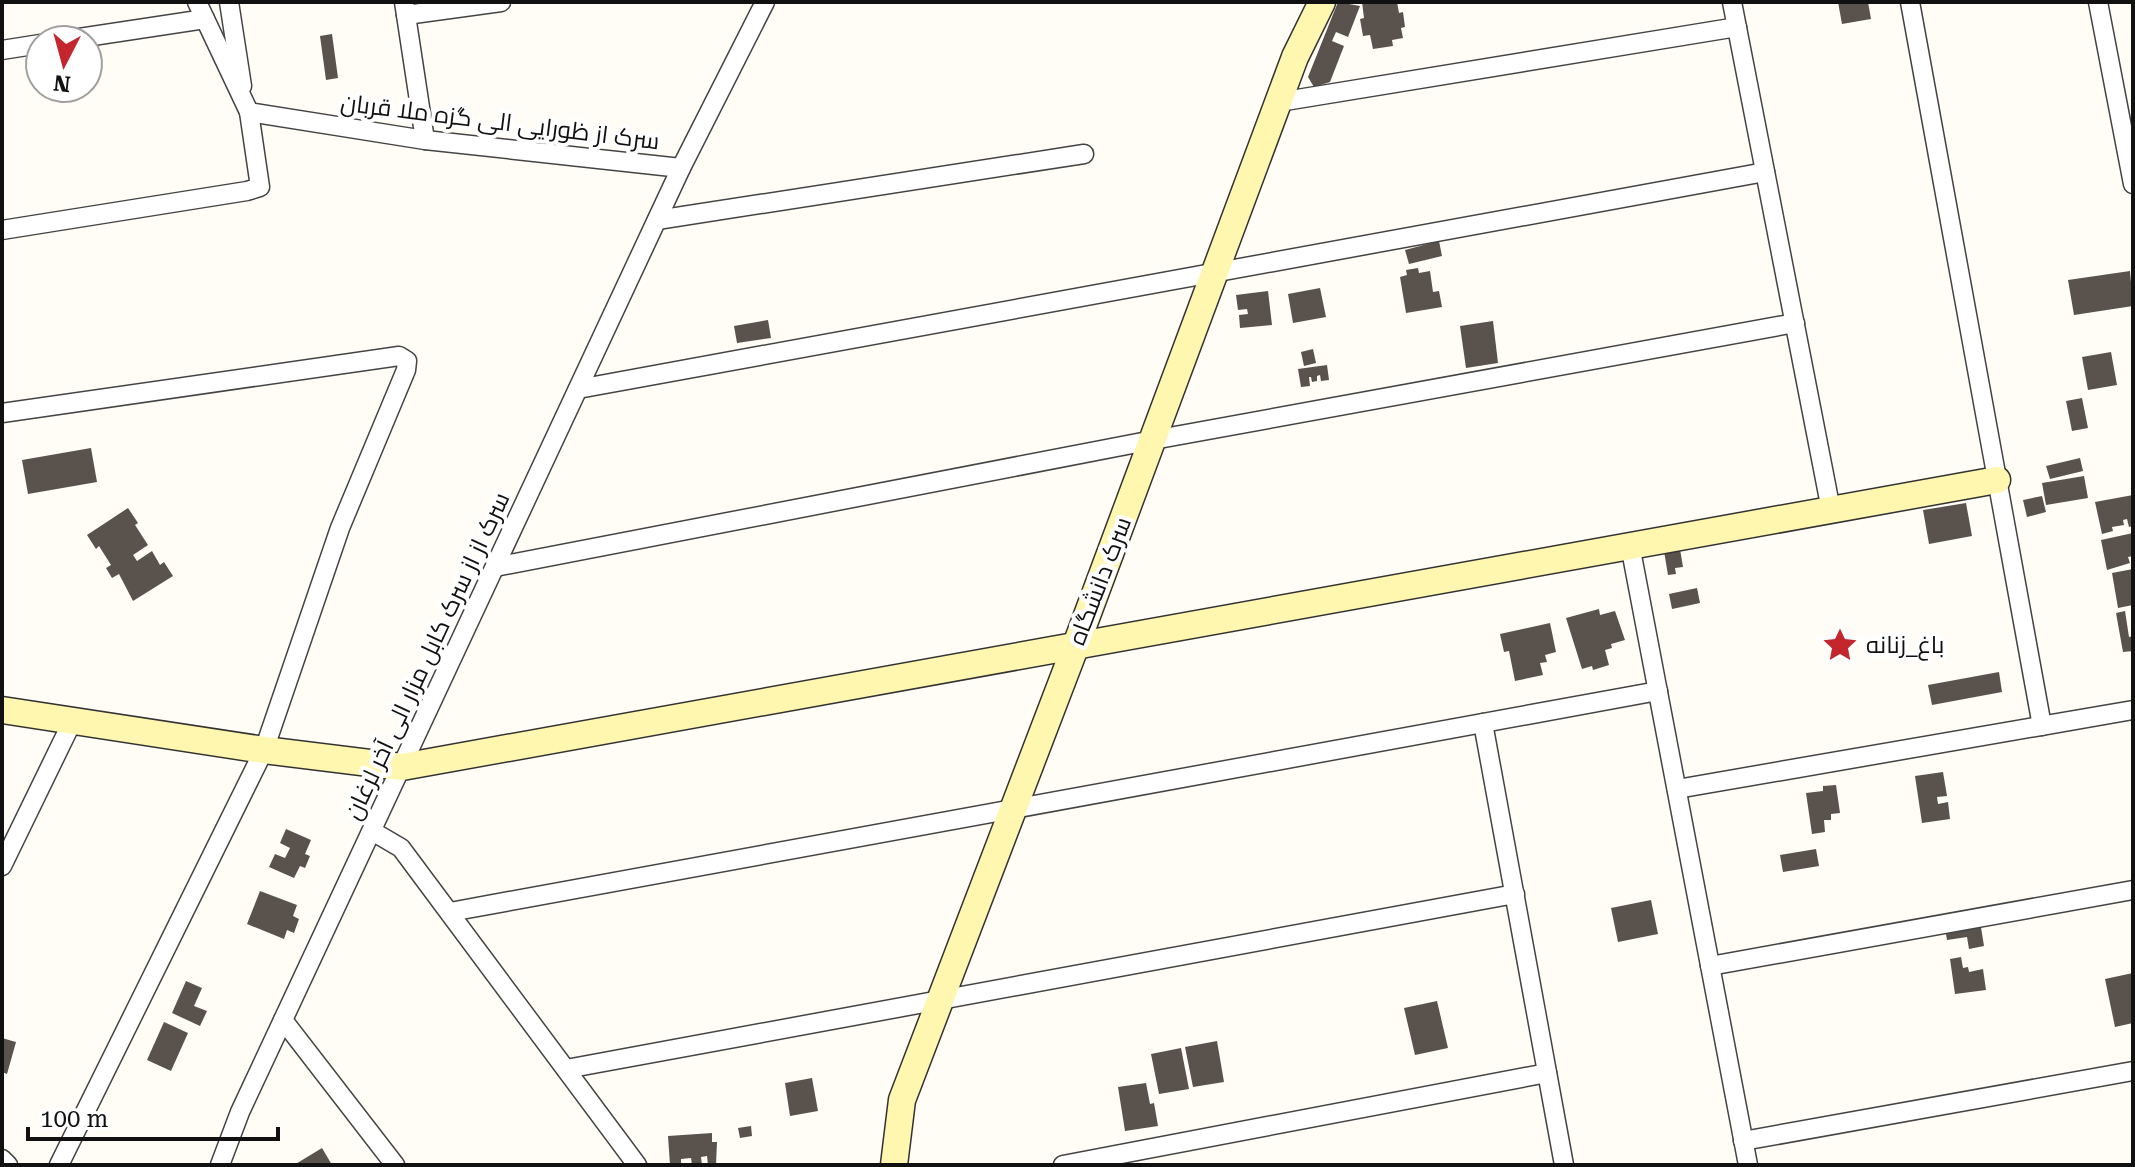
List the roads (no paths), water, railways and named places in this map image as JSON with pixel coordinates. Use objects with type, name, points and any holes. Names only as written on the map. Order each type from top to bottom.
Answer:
[{"type":"street","points":[[2,230],[260,187],[229,2]]},
{"type":"street","points":[[425,140],[405,8],[501,2]]},
{"type":"street","name":"سرک از ظورایی الی گزه ملا قربان","points":[[247,106],[425,140],[681,168],[765,2]]},
{"type":"street","name":"سرک دانشگاه","points":[[894,1165],[902,1100],[1295,57],[1322,2]]},
{"type":"street","points":[[1732,2],[1831,510]]},
{"type":"street","points":[[1910,2],[2042,726]]},
{"type":"street","points":[[2098,2],[2129,139],[2133,184]]},
{"type":"street","points":[[104,32],[201,10],[247,106]]},
{"type":"street","points":[[1279,102],[1737,27]]},
{"type":"street","points":[[2,50],[24,47]]},
{"type":"street","points":[[657,220],[1084,154]]},
{"type":"street","name":"سرک از از سرک کابل مزار الی آخر لرغان","points":[[220,1165],[240,1112],[681,168]]},
{"type":"street","points":[[578,389],[1765,172]]},
{"type":"street","points":[[495,567],[1153,440],[1795,323]]},
{"type":"street","points":[[2,413],[399,356],[407,361],[406,370],[340,528],[264,750],[59,1165]]},
{"type":"street","points":[[2,710],[264,750],[402,767],[1997,480]]},
{"type":"street","points":[[1630,545],[1748,1165]]},
{"type":"street","points":[[450,912],[1658,691]]},
{"type":"street","points":[[1677,789],[2133,710]]},
{"type":"street","points":[[2,866],[73,720]]},
{"type":"street","points":[[1483,723],[1564,1165]]},
{"type":"street","points":[[372,831],[401,848],[637,1165]]},
{"type":"street","points":[[1710,966],[2133,890]]},
{"type":"street","points":[[566,1069],[1515,894]]},
{"type":"street","points":[[283,1020],[395,1165]]},
{"type":"street","points":[[1743,1141],[2133,1071]]},
{"type":"street","points":[[1063,1165],[1547,1073]]},
{"type":"street","points":[[2,1159],[8,1165]]},
{"type":"place","name":"باغ_زنانه","points":[[1840,645]]}]
